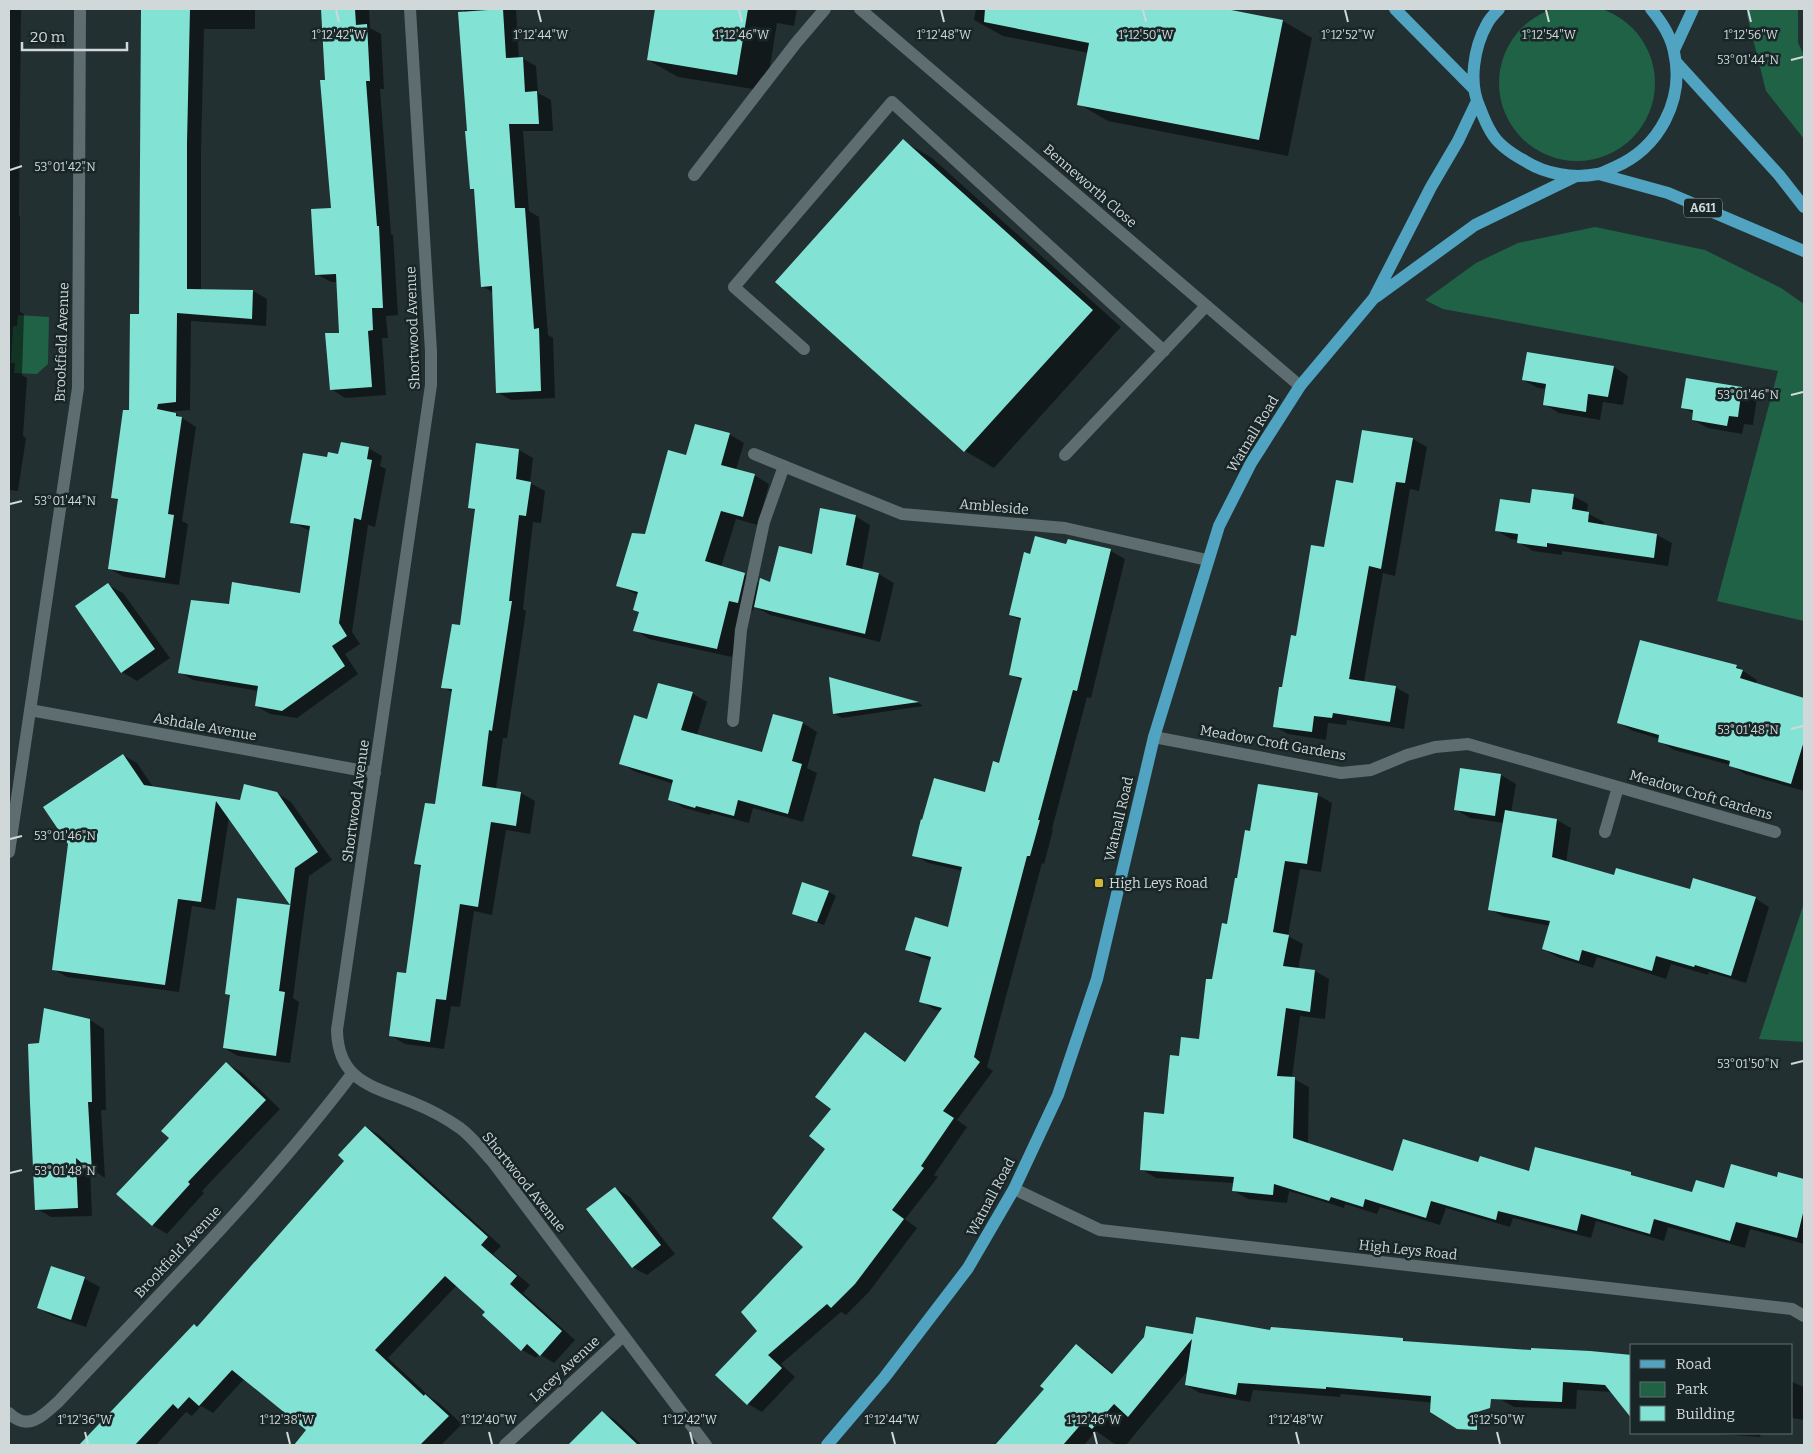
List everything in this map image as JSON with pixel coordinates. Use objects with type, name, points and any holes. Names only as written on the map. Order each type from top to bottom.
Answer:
[{"type":"main road","points":[[1395,9],[1476,95]]},
{"type":"main road","points":[[1499,9],[1488,23],[1476,53],[1476,95],[1491,133],[1510,153],[1539,170],[1576,176],[1599,174],[1631,160],[1659,133],[1671,109],[1676,87],[1675,56],[1693,9]]},
{"type":"main road","points":[[1651,9],[1662,23],[1675,56],[1804,206]]},
{"type":"main road","name":"Watnall Road","points":[[827,1445],[890,1370],[968,1268],[1014,1189],[1058,1095],[1097,979],[1154,737],[1219,526],[1251,464],[1300,386],[1374,298],[1458,141],[1476,95]]},
{"type":"main road","name":"A611","points":[[1599,174],[1668,193],[1804,251]]},
{"type":"main road","name":"Watnall Road","points":[[1374,298],[1475,225],[1576,176]]},
{"type":"street","name":"Brookfield Avenue","points":[[9,852],[78,388],[80,9]]},
{"type":"street","name":"Shortwood Avenue","points":[[410,9],[431,350],[431,385],[337,1030],[337,1042],[341,1056],[352,1074],[376,1089],[417,1104],[461,1128],[492,1161],[706,1445]]},
{"type":"street","points":[[694,175],[796,42],[825,9]]},
{"type":"street","name":"Benneworth Close","points":[[860,9],[1300,386]]},
{"type":"street","points":[[804,349],[734,287],[892,102],[1164,351]]},
{"type":"street","points":[[1065,455],[1206,306]]},
{"type":"street","name":"Ambleside","points":[[754,454],[902,514],[1065,528],[1207,560]]},
{"type":"street","points":[[733,721],[741,630],[764,522],[784,466]]},
{"type":"street","name":"Ashdale Avenue","points":[[30,710],[375,773]]},
{"type":"street","name":"Meadow Croft Gardens","points":[[1154,737],[1341,773],[1371,770],[1408,755],[1435,747],[1468,744],[1775,832]]},
{"type":"street","name":"Meadow Croft Gardens","points":[[1605,832],[1618,787]]},
{"type":"street","name":"Brookfield Avenue","points":[[9,1412],[17,1420],[29,1422],[42,1416],[59,1401],[237,1211],[309,1129],[352,1074]]},
{"type":"street","name":"High Leys Road","points":[[1014,1189],[1100,1230],[1792,1309],[1804,1316]]},
{"type":"street","name":"Lacey Avenue","points":[[505,1445],[624,1336]]},
{"type":"green space","points":[[1577,5],[1607,11],[1620,18],[1632,28],[1642,40],[1649,53],[1655,83],[1649,113],[1642,126],[1632,138],[1620,148],[1607,155],[1577,161],[1547,155],[1534,148],[1522,138],[1512,126],[1505,113],[1499,83],[1505,53],[1512,40],[1522,28],[1534,18],[1547,11]]},
{"type":"green space","points":[[1749,9],[1798,9],[1798,43],[1804,55],[1804,139],[1766,91],[1747,15]]},
{"type":"green space","points":[[1595,227],[1705,250],[1781,288],[1804,304],[1804,621],[1717,601],[1778,371],[1443,309],[1425,300],[1476,263],[1518,243]]},
{"type":"green space","points":[[18,315],[49,317],[48,364],[37,374],[14,373],[15,363],[11,363],[13,326],[17,326]]},
{"type":"green space","points":[[1804,903],[1804,1042],[1759,1039]]},
{"type":"building","points":[[141,9],[190,9],[187,143],[187,289],[253,290],[252,319],[177,313],[176,402],[158,404],[157,409],[176,413],[176,416],[182,417],[168,514],[174,515],[165,578],[108,569],[118,499],[111,498],[123,410],[129,410],[130,314],[139,314]]},
{"type":"building","points":[[321,9],[355,9],[356,25],[367,24],[370,81],[366,81],[377,226],[379,226],[383,308],[372,308],[373,330],[368,331],[372,387],[330,390],[325,333],[339,333],[336,274],[315,275],[311,209],[331,208],[320,80],[325,80]]},
{"type":"building","points":[[503,9],[506,58],[523,57],[525,92],[537,91],[539,124],[509,124],[515,208],[525,208],[534,329],[539,328],[541,391],[496,393],[492,286],[481,287],[474,189],[470,189],[465,131],[467,131],[458,12]]},
{"type":"building","points":[[655,9],[748,9],[737,75],[647,60]]},
{"type":"building","points":[[985,9],[1226,9],[1283,20],[1259,140],[1077,105],[1089,43],[984,22]]},
{"type":"building","points":[[903,139],[1093,310],[964,452],[775,282]]},
{"type":"building","points":[[1527,352],[1614,366],[1608,397],[1588,394],[1586,412],[1543,405],[1546,384],[1522,380]]},
{"type":"building","points":[[1686,378],[1742,387],[1738,417],[1729,416],[1727,426],[1692,420],[1693,410],[1681,408]]},
{"type":"building","points":[[695,424],[730,433],[721,465],[755,474],[743,517],[721,511],[705,561],[745,573],[738,603],[729,601],[717,649],[633,631],[639,612],[633,610],[638,592],[616,586],[632,533],[645,534],[668,450],[686,455]]},
{"type":"building","points":[[1362,430],[1413,438],[1405,483],[1396,482],[1381,569],[1369,566],[1349,679],[1396,686],[1390,722],[1333,713],[1332,718],[1314,716],[1312,732],[1273,727],[1279,687],[1282,687],[1291,635],[1296,636],[1311,545],[1324,547],[1336,480],[1353,483]]},
{"type":"building","points":[[341,442],[369,447],[367,459],[372,460],[361,520],[354,518],[339,623],[347,636],[332,646],[345,666],[282,711],[255,706],[258,686],[178,673],[191,600],[229,604],[232,582],[300,593],[310,526],[290,523],[303,453],[327,457],[328,452],[338,454]]},
{"type":"building","points":[[476,443],[519,449],[516,479],[531,482],[526,516],[519,515],[509,601],[512,601],[492,731],[489,730],[482,786],[521,792],[516,826],[491,822],[478,907],[460,904],[446,1000],[436,999],[430,1042],[389,1036],[397,972],[406,973],[421,865],[414,864],[425,803],[435,804],[452,689],[441,688],[452,624],[460,625],[475,509],[468,508]]},
{"type":"building","points":[[1532,489],[1574,494],[1572,509],[1589,512],[1588,522],[1657,534],[1654,558],[1547,543],[1547,547],[1517,543],[1518,534],[1495,531],[1500,499],[1530,503]]},
{"type":"building","points":[[820,508],[856,515],[846,565],[879,573],[865,634],[754,607],[760,578],[770,582],[779,546],[812,554]]},
{"type":"building","points":[[1035,536],[1066,544],[1068,539],[1111,549],[1077,691],[1073,690],[1038,820],[1040,820],[1030,856],[1027,856],[974,1057],[980,1062],[943,1111],[954,1118],[921,1166],[924,1168],[892,1210],[904,1219],[855,1284],[831,1308],[827,1304],[768,1355],[782,1368],[747,1405],[715,1375],[757,1331],[741,1312],[803,1247],[772,1218],[825,1149],[809,1136],[831,1109],[815,1097],[865,1032],[905,1062],[942,1008],[919,1002],[931,957],[905,950],[915,917],[948,927],[962,867],[912,856],[934,778],[985,792],[993,761],[999,763],[1022,678],[1009,675],[1021,618],[1009,615],[1024,552],[1030,554]]},
{"type":"building","points":[[108,583],[155,649],[121,673],[75,606]]},
{"type":"building","points":[[1640,640],[1737,665],[1736,668],[1743,670],[1740,678],[1804,698],[1804,741],[1791,784],[1729,766],[1730,761],[1658,742],[1659,735],[1617,723]]},
{"type":"building","points":[[829,677],[919,702],[833,714]]},
{"type":"building","points":[[658,683],[693,692],[681,730],[762,752],[773,714],[803,722],[792,761],[802,764],[788,814],[738,800],[734,816],[696,806],[695,808],[668,800],[673,780],[619,764],[634,715],[647,719]]},
{"type":"building","points":[[123,754],[144,785],[240,800],[244,784],[277,792],[318,852],[295,868],[279,991],[285,992],[276,1056],[223,1048],[230,995],[225,994],[237,898],[290,905],[216,801],[201,902],[178,899],[165,985],[52,970],[68,844],[43,807]]},
{"type":"building","points":[[1460,768],[1501,774],[1495,816],[1454,810]]},
{"type":"building","points":[[1258,784],[1318,793],[1307,864],[1285,861],[1273,932],[1289,935],[1283,966],[1315,970],[1310,1012],[1286,1008],[1277,1076],[1295,1077],[1293,1138],[1393,1171],[1403,1139],[1478,1162],[1480,1156],[1529,1171],[1535,1147],[1631,1172],[1631,1175],[1692,1192],[1696,1180],[1724,1188],[1731,1164],[1777,1177],[1778,1172],[1804,1179],[1804,1209],[1797,1238],[1736,1222],[1730,1241],[1654,1219],[1650,1234],[1581,1214],[1577,1231],[1498,1211],[1496,1220],[1431,1201],[1426,1218],[1365,1199],[1363,1207],[1331,1197],[1329,1201],[1274,1184],[1273,1195],[1232,1191],[1234,1177],[1140,1170],[1144,1112],[1164,1114],[1170,1055],[1179,1056],[1181,1037],[1199,1039],[1206,979],[1212,979],[1222,923],[1227,924],[1245,830],[1250,831]]},
{"type":"building","points":[[1505,810],[1557,819],[1552,857],[1614,875],[1616,868],[1690,889],[1693,878],[1756,897],[1731,976],[1656,956],[1652,971],[1582,950],[1579,961],[1542,949],[1550,921],[1488,910]]},
{"type":"building","points":[[802,882],[829,891],[817,922],[792,914]]},
{"type":"building","points":[[44,1008],[90,1019],[92,1102],[88,1102],[92,1172],[76,1158],[78,1208],[35,1210],[28,1044],[39,1043]]},
{"type":"building","points":[[226,1062],[266,1100],[188,1182],[190,1184],[152,1226],[116,1194],[169,1138],[161,1131]]},
{"type":"building","points":[[365,1126],[488,1237],[481,1245],[517,1276],[510,1284],[562,1331],[540,1356],[527,1344],[521,1351],[482,1315],[485,1312],[445,1276],[375,1350],[424,1396],[425,1394],[449,1416],[420,1445],[294,1445],[306,1430],[232,1370],[199,1406],[189,1397],[178,1409],[173,1404],[135,1445],[79,1445],[194,1324],[197,1327],[344,1161],[338,1155]]},
{"type":"building","points":[[615,1187],[661,1245],[632,1268],[586,1209]]},
{"type":"building","points":[[51,1266],[85,1277],[71,1320],[37,1308]]},
{"type":"building","points":[[1196,1317],[1270,1330],[1271,1327],[1403,1338],[1403,1341],[1630,1355],[1630,1416],[1605,1385],[1563,1382],[1562,1402],[1491,1399],[1490,1408],[1477,1412],[1477,1430],[1457,1429],[1430,1412],[1431,1396],[1326,1387],[1326,1389],[1238,1383],[1236,1395],[1185,1385],[1192,1339],[1128,1417],[1114,1404],[1092,1429],[1083,1422],[1063,1445],[995,1445],[1044,1389],[1040,1386],[1076,1344],[1112,1374],[1144,1337],[1146,1326],[1193,1334]]},
{"type":"building","points":[[602,1411],[638,1445],[568,1445]]},
{"type":"place","name":"High Leys Road","points":[[1099,883]]}]
